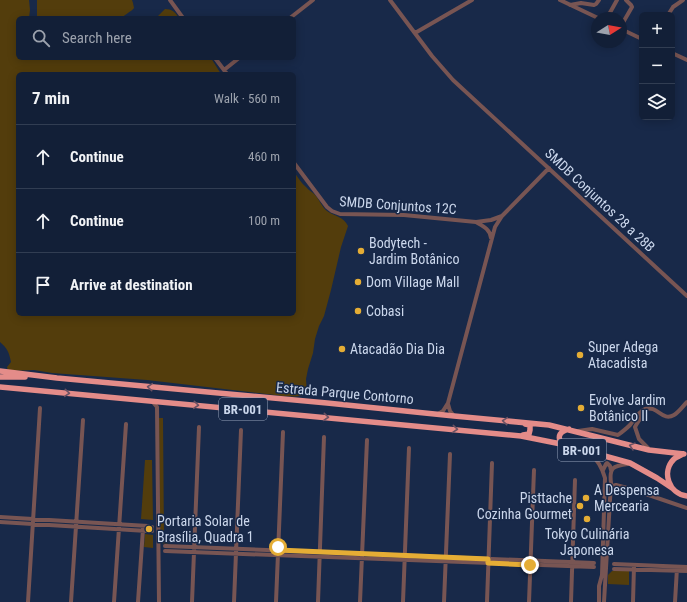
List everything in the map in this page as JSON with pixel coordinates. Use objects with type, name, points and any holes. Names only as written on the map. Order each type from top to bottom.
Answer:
[{"type":"highway","name":"Estrada Parque Contorno","points":[[0,371],[549,425],[652,451],[686,453]]},
{"type":"highway","points":[[0,376],[44,376]]},
{"type":"highway","points":[[0,384],[47,391]]},
{"type":"highway","name":"Estrada Parque Contorno","points":[[0,387],[152,400],[521,436],[562,444],[630,463],[672,488]]},
{"type":"highway","points":[[521,422],[530,425],[530,430],[528,434],[521,436]]},
{"type":"highway","points":[[562,444],[559,440],[560,435],[563,431],[569,429]]},
{"type":"highway","name":"BR-001","points":[[686,453],[674,459],[668,468],[667,478],[672,488],[677,493],[687,496]]},
{"type":"street","points":[[170,0],[182,16]]},
{"type":"street","points":[[293,16],[313,0]]},
{"type":"street","name":"SMDB Conjuntos 28 a 28B","points":[[390,0],[445,72],[687,296]]},
{"type":"street","points":[[415,33],[472,0]]},
{"type":"street","points":[[560,0],[591,15]]},
{"type":"street","points":[[570,5],[581,3],[594,5],[599,0]]},
{"type":"street","points":[[610,12],[617,0]]},
{"type":"street","points":[[626,0],[632,8],[627,16]]},
{"type":"street","points":[[670,12],[672,7],[683,0]]},
{"type":"street","points":[[627,32],[639,38]]},
{"type":"street","points":[[675,54],[687,60]]},
{"type":"street","points":[[216,60],[224,70],[236,60]]},
{"type":"street","name":"SMDB Conjuntos 12C","points":[[296,166],[327,208],[340,214],[404,215],[476,222],[491,220],[502,216]]},
{"type":"street","points":[[438,414],[443,411],[448,403],[495,227],[502,216],[549,168]]},
{"type":"street","name":"SMDB Conjuntos 12C","points":[[476,222],[488,229],[491,240]]},
{"type":"street","points":[[152,400],[157,407]]},
{"type":"street","points":[[158,602],[163,548],[157,529],[157,407],[161,401]]},
{"type":"street","points":[[577,432],[592,429],[618,435],[645,409],[654,409],[665,417],[669,417],[676,414],[687,402]]},
{"type":"street","points":[[448,403],[450,411],[454,416]]},
{"type":"street","points":[[28,602],[40,408]]},
{"type":"street","points":[[645,409],[644,415],[635,427],[640,439],[652,451]]},
{"type":"street","points":[[71,602],[83,420]]},
{"type":"street","points":[[114,602],[126,424]]},
{"type":"street","points":[[192,602],[199,427]]},
{"type":"street","points":[[234,602],[241,430]]},
{"type":"street","points":[[276,602],[283,432]]},
{"type":"street","points":[[318,602],[324,436]]},
{"type":"street","points":[[360,602],[368,440]]},
{"type":"street","points":[[403,602],[409,448]]},
{"type":"street","points":[[589,452],[598,461],[605,478],[604,601]]},
{"type":"street","points":[[444,602],[450,454]]},
{"type":"street","points":[[487,602],[492,463]]},
{"type":"street","points":[[611,470],[616,466],[630,463]]},
{"type":"street","points":[[599,602],[600,586],[604,566],[610,486],[611,470],[609,464],[606,464],[603,470]]},
{"type":"street","points":[[529,602],[534,470]]},
{"type":"street","points":[[571,602],[575,480]]},
{"type":"street","points":[[605,486],[608,487],[616,485],[631,489],[687,508]]},
{"type":"street","points":[[0,517],[33,522]]},
{"type":"street","points":[[0,522],[33,522],[157,529]]},
{"type":"street","points":[[138,602],[148,529]]},
{"type":"street","points":[[163,548],[573,564],[677,569],[687,571]]},
{"type":"street","points":[[633,602],[634,567]]},
{"type":"street","points":[[677,569],[687,567]]},
{"type":"street","points":[[675,602],[677,569]]},
{"type":"street","points":[[600,586],[605,586]]},
{"type":"shaded area","points":[[0,0],[29,0],[29,16],[16,16],[16,60],[212,60],[220,72],[16,72],[16,316],[296,316],[296,175],[308,190],[314,193],[325,209],[341,219],[348,226],[341,247],[324,316],[315,339],[306,379],[307,393],[305,395],[283,396],[147,380],[52,373],[34,370],[8,371],[7,367],[11,362],[6,348],[0,342]]},
{"type":"shaded area","points":[[37,0],[132,0],[134,8],[124,16],[37,16]]},
{"type":"shaded area","points":[[165,9],[173,11],[178,16],[158,16]]},
{"type":"shaded area","points":[[159,418],[163,418],[164,540],[168,544],[161,543],[160,540]]},
{"type":"shaded area","points":[[145,460],[152,460],[153,520],[141,519]]},
{"type":"shaded area","points":[[145,534],[153,535],[153,548],[144,547]]},
{"type":"shaded area","points":[[612,571],[629,571],[629,585],[608,584],[608,575]]},
{"type":"place","name":"Bodytech - Jardim Botânico","points":[[361,251]]},
{"type":"place","name":"Dom Village Mall","points":[[358,282]]},
{"type":"place","name":"Cobasi","points":[[358,311]]},
{"type":"place","name":"Atacadão Dia Dia","points":[[342,349]]},
{"type":"place","name":"Super Adega Atacadista","points":[[580,355]]},
{"type":"place","name":"Evolve Jardim Botânico II","points":[[581,408]]},
{"type":"place","name":"A Despensa Mercearia","points":[[586,498]]},
{"type":"place","name":"Pisttache Cozinha Gourmet","points":[[580,506]]},
{"type":"place","name":"Tokyo Culinária Japonesa","points":[[587,519]]},
{"type":"place","name":"Portaria Solar de Brasília, Quadra 1","points":[[149,529]]},
{"type":"route","points":[[278,547],[278,550],[488,559],[488,563],[530,565]]}]
